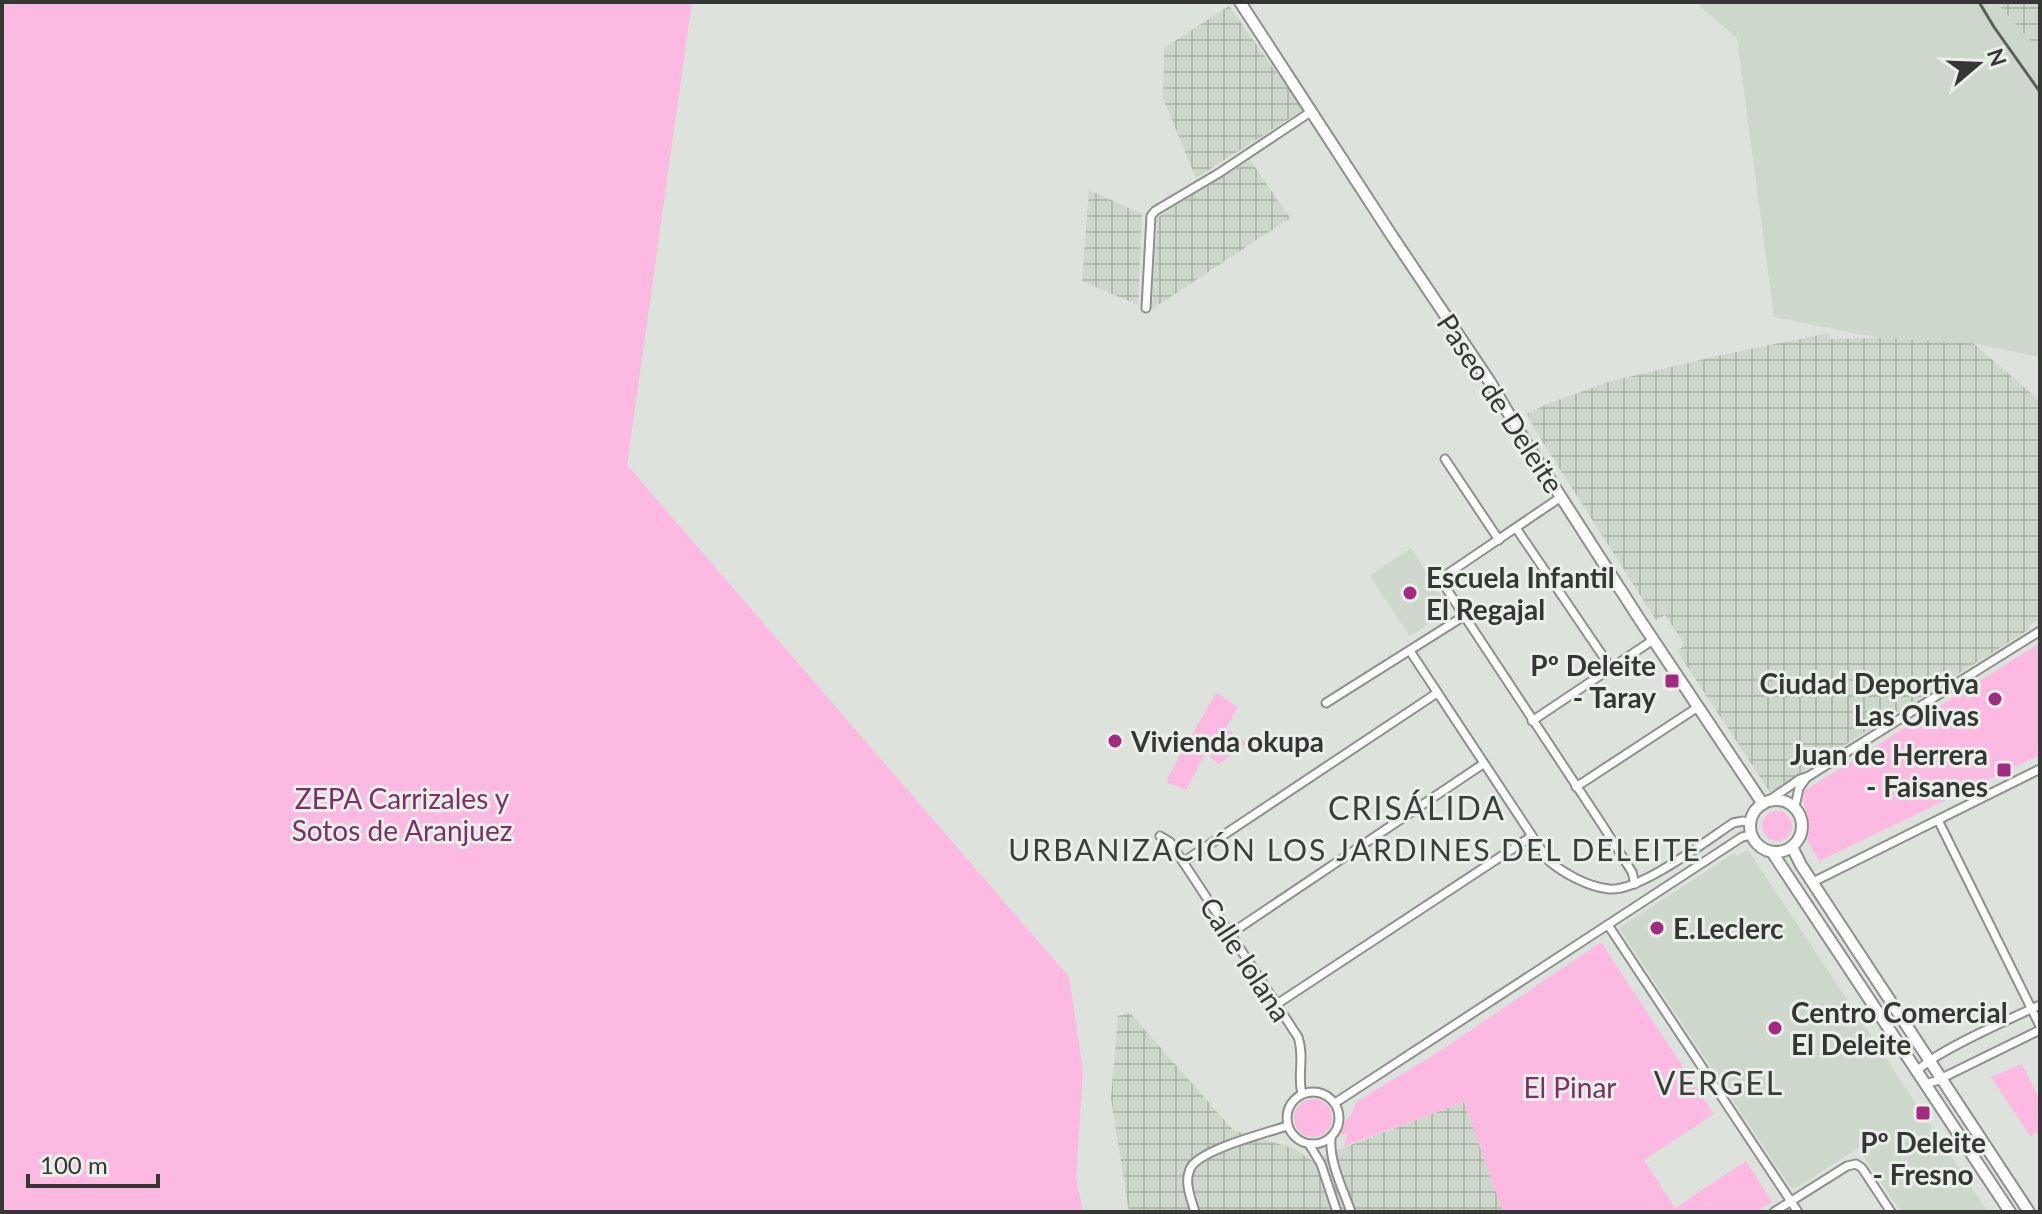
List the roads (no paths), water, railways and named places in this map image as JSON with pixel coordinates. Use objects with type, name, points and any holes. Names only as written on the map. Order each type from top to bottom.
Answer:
[{"type":"main road","name":"Paseo de Deleite","points":[[1240,2],[1490,382],[1653,640],[1766,803]]},
{"type":"main road","points":[[1782,800],[1795,807],[1802,824],[1798,840],[1784,851],[1772,852],[1761,847],[1752,835],[1751,823],[1756,809],[1782,800]]},
{"type":"main road","points":[[1792,847],[2029,1212]]},
{"type":"main road","points":[[1772,852],[2010,1212]]},
{"type":"street","points":[[1146,308],[1151,216],[1155,211],[1312,111]]},
{"type":"street","points":[[1445,459],[1499,540]]},
{"type":"street","points":[[1561,497],[1440,579],[1632,872],[1635,884]]},
{"type":"street","points":[[1516,528],[1611,668]]},
{"type":"street","points":[[1326,703],[1464,616]]},
{"type":"street","points":[[1766,803],[2040,631]]},
{"type":"street","points":[[1532,721],[1653,640]]},
{"type":"street","points":[[1410,651],[1548,860],[1557,868],[1609,889],[1635,884],[1733,823],[1751,823]]},
{"type":"street","points":[[1183,862],[1437,693]]},
{"type":"street","points":[[1576,787],[1698,707]]},
{"type":"street","points":[[1230,934],[1483,764]]},
{"type":"street","points":[[1813,882],[2040,769]]},
{"type":"street","points":[[1795,807],[1799,788],[1809,776]]},
{"type":"street","points":[[1925,1084],[2040,1028],[1938,820]]},
{"type":"street","points":[[1335,1103],[1742,837],[1752,835]]},
{"type":"street","name":"Calle Iolana","points":[[1160,836],[1170,842],[1298,1037],[1302,1049],[1302,1094]]},
{"type":"street","points":[[1277,1004],[1532,836]]},
{"type":"street","points":[[1608,925],[1798,1212]]},
{"type":"street","points":[[1917,1072],[1929,1061],[2040,1005]]},
{"type":"street","points":[[1331,1138],[1317,1144],[1296,1138],[1287,1126],[1290,1104],[1302,1094],[1317,1092],[1335,1103],[1338,1125],[1330,1146],[1351,1212]]},
{"type":"street","points":[[1195,1212],[1187,1181],[1195,1162],[1208,1153],[1287,1126]]},
{"type":"street","points":[[1309,1144],[1321,1164],[1337,1212]]},
{"type":"street","points":[[1774,1212],[1847,1166],[1856,1164],[1862,1168],[1891,1212]]},
{"type":"railway","points":[[1979,2],[2040,92]]},
{"type":"place","name":"Escuela Infantil El Regajal","points":[[1410,593]]},
{"type":"place","name":"Pº Deleite - Taray","points":[[1672,681]]},
{"type":"place","name":"Ciudad Deportiva Las Olivas","points":[[1995,699]]},
{"type":"place","name":"Vivienda okupa","points":[[1115,741]]},
{"type":"place","name":"Juan de Herrera - Faisanes","points":[[2004,770]]},
{"type":"place","name":"E.Leclerc","points":[[1657,928]]},
{"type":"place","name":"Centro Comercial El Deleite","points":[[1775,1028]]},
{"type":"place","name":"Pº Deleite - Fresno","points":[[1923,1113]]},
{"type":"district","name":"CRISÁLIDA","points":[[1417,807]]},
{"type":"district","name":"URBANIZACIÓN LOS JARDINES DEL DELEITE","points":[[1355,849]]},
{"type":"district","name":"VERGEL","points":[[1719,1082]]},
{"type":"park label","name":"ZEPA Carrizales y Sotos de Aranjuez","points":[[402,814]]},
{"type":"park label","name":"El Pinar","points":[[1570,1087]]}]
